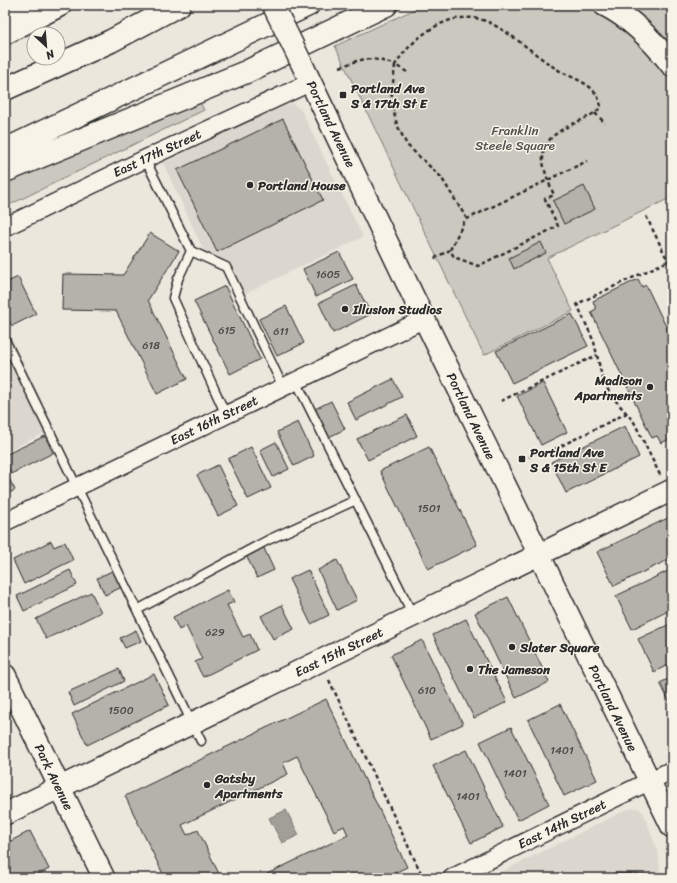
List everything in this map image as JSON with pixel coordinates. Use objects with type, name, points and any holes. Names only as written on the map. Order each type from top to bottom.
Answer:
[{"type":"highway","points":[[5,16],[25,5]]},
{"type":"highway","points":[[5,33],[60,5]]},
{"type":"highway","points":[[5,89],[111,41],[179,5]]},
{"type":"highway","points":[[5,150],[308,5]]},
{"type":"highway","points":[[5,171],[246,72],[386,5]]},
{"type":"highway","points":[[605,5],[622,16],[648,38],[672,65]]},
{"type":"street","name":"Portland Avenue","points":[[273,5],[424,319],[672,827]]},
{"type":"street","name":"East 17th Street","points":[[5,227],[145,159],[311,82]]},
{"type":"street","name":"East 16th Street","points":[[5,522],[424,319]]},
{"type":"street","name":"East 15th Street","points":[[5,814],[60,789],[197,732],[414,616],[539,555],[666,482]]},
{"type":"street","name":"Park Avenue","points":[[5,675],[104,878]]},
{"type":"street","name":"East 14th Street","points":[[452,878],[672,770]]},
{"type":"lane","points":[[145,159],[191,251],[226,268],[356,500],[414,616]]},
{"type":"lane","points":[[191,251],[178,279],[173,298],[226,415]]},
{"type":"lane","points":[[5,340],[197,732]]},
{"type":"lane","points":[[137,610],[268,540],[356,500]]},
{"type":"path","points":[[450,250],[454,257],[478,266],[558,226],[545,199],[554,194],[544,170],[543,154],[550,138],[558,130],[595,113],[601,107],[600,97],[594,89],[561,72],[491,23],[467,18],[435,25],[414,41],[403,53],[395,65],[391,101],[397,125],[407,145],[440,177],[467,220]]},
{"type":"path","points":[[340,67],[360,60],[376,58],[395,65],[407,72]]},
{"type":"path","points":[[595,113],[605,123]]},
{"type":"path","points":[[433,259],[450,250],[467,220],[586,161]]},
{"type":"path","points":[[646,216],[672,270]]},
{"type":"path","points":[[666,482],[634,422],[610,394],[602,377],[588,325],[577,304],[668,261]]},
{"type":"path","points":[[502,401],[597,355]]},
{"type":"path","points":[[529,457],[536,453],[547,452],[627,413]]},
{"type":"path","points":[[329,680],[421,873]]},
{"type":"shaded area","points":[[293,104],[301,110],[363,237],[244,294],[228,262],[205,253],[163,163],[282,105]]},
{"type":"shaded area","points":[[5,325],[55,428],[5,452]]},
{"type":"shaded area","points":[[638,808],[643,812],[658,852],[661,878],[489,878],[628,809]]},
{"type":"shaded area","points":[[286,810],[299,835],[282,843],[269,818]]},
{"type":"green space","name":"Franklin Steele Square","points":[[424,5],[588,5],[616,20],[672,76],[672,197],[547,258],[573,311],[484,355],[335,46]]},
{"type":"green space","points":[[621,5],[672,5],[672,50]]},
{"type":"green space","points":[[200,102],[204,110],[5,207],[5,184],[54,160]]},
{"type":"building","name":"Portland House","points":[[283,119],[323,200],[217,252],[177,170]]},
{"type":"building","points":[[584,186],[595,209],[564,224],[553,201]]},
{"type":"building","points":[[150,233],[179,251],[148,300],[187,379],[157,394],[116,311],[62,310],[63,274],[123,275]]},
{"type":"building","points":[[541,242],[546,253],[514,269],[509,258]]},
{"type":"building","points":[[339,252],[353,279],[316,297],[303,269]]},
{"type":"building","points":[[18,277],[36,314],[12,326],[5,312],[5,283]]},
{"type":"building","name":"Madison Apartments","points":[[638,279],[642,287],[646,285],[672,339],[672,438],[661,443],[657,436],[652,438],[591,312],[596,309],[593,301]]},
{"type":"building","name":"Illusion Studios","points":[[356,285],[371,314],[333,333],[319,303]]},
{"type":"building","points":[[225,286],[260,359],[230,374],[194,301]]},
{"type":"building","points":[[286,306],[304,343],[277,356],[259,319]]},
{"type":"building","points":[[572,314],[588,346],[512,383],[496,351]]},
{"type":"building","points":[[393,379],[402,397],[356,420],[347,402]]},
{"type":"building","points":[[543,383],[567,432],[541,445],[517,396]]},
{"type":"building","points":[[331,401],[345,429],[327,438],[313,410]]},
{"type":"building","points":[[407,415],[417,436],[368,460],[357,439]]},
{"type":"building","points":[[298,422],[314,456],[294,466],[277,432]]},
{"type":"building","points":[[625,426],[639,457],[566,493],[551,462]]},
{"type":"building","points":[[45,436],[53,453],[11,474],[5,461],[5,455]]},
{"type":"building","points":[[276,442],[289,469],[273,477],[260,450]]},
{"type":"building","points":[[251,447],[271,488],[248,499],[228,459]]},
{"type":"building","points":[[429,447],[477,545],[428,569],[380,471]]},
{"type":"building","points":[[218,465],[238,506],[218,516],[197,475]]},
{"type":"building","points":[[5,471],[15,490],[5,495]]},
{"type":"building","points":[[672,516],[672,558],[614,586],[597,552]]},
{"type":"building","points":[[51,541],[54,547],[65,542],[73,560],[24,584],[13,560]]},
{"type":"building","points":[[263,546],[274,570],[257,578],[246,555]]},
{"type":"building","points":[[337,560],[357,600],[337,610],[318,570]]},
{"type":"building","points":[[672,569],[672,609],[632,629],[616,596]]},
{"type":"building","points":[[70,570],[77,585],[24,611],[17,596]]},
{"type":"building","points":[[114,570],[122,587],[105,595],[97,578]]},
{"type":"building","points":[[308,570],[329,615],[311,624],[289,579]]},
{"type":"building","points":[[228,590],[234,602],[227,605],[243,637],[250,634],[257,650],[203,677],[195,662],[202,659],[186,626],[179,630],[173,617]]},
{"type":"building","points":[[91,592],[101,612],[46,639],[36,619]]},
{"type":"building","name":"Slater Square","points":[[508,597],[549,682],[516,698],[475,613]]},
{"type":"building","points":[[282,605],[294,629],[273,639],[261,616]]},
{"type":"building","name":"The Jameson","points":[[466,619],[507,702],[474,718],[433,635]]},
{"type":"building","points":[[672,623],[672,663],[654,672],[638,639]]},
{"type":"building","points":[[136,630],[141,641],[125,648],[120,638]]},
{"type":"building","points":[[422,640],[463,724],[431,739],[391,655]]},
{"type":"building","points":[[119,669],[124,681],[74,706],[68,692]]},
{"type":"building","points":[[154,674],[169,705],[87,745],[72,714]]},
{"type":"building","points":[[672,677],[672,707],[660,683]]},
{"type":"building","name":"Gatsby Apartments","points":[[326,699],[407,867],[384,878],[269,878],[267,874],[348,835],[344,826],[334,831],[297,756],[283,763],[288,774],[182,825],[187,835],[198,830],[221,878],[165,878],[125,796]]},
{"type":"building","points":[[560,704],[597,780],[564,796],[528,720]]},
{"type":"building","points":[[511,727],[549,804],[518,820],[480,742]]},
{"type":"building","points":[[466,750],[503,827],[471,843],[433,766]]},
{"type":"building","points":[[30,831],[49,869],[31,878],[6,878],[5,844]]},
{"type":"building","points":[[614,873],[654,875],[653,878],[613,878]]},
{"type":"place","name":"Portland Ave S & 17th St E","points":[[343,95]]},
{"type":"place","name":"Portland House","points":[[250,185]]},
{"type":"place","name":"Illusion Studios","points":[[345,309]]},
{"type":"place","name":"Madison Apartments","points":[[650,387]]},
{"type":"place","name":"Portland Ave S & 15th St E","points":[[522,459]]},
{"type":"place","name":"Slater Square","points":[[512,647]]},
{"type":"place","name":"The Jameson","points":[[470,669]]},
{"type":"place","name":"Gatsby Apartments","points":[[207,785]]}]
